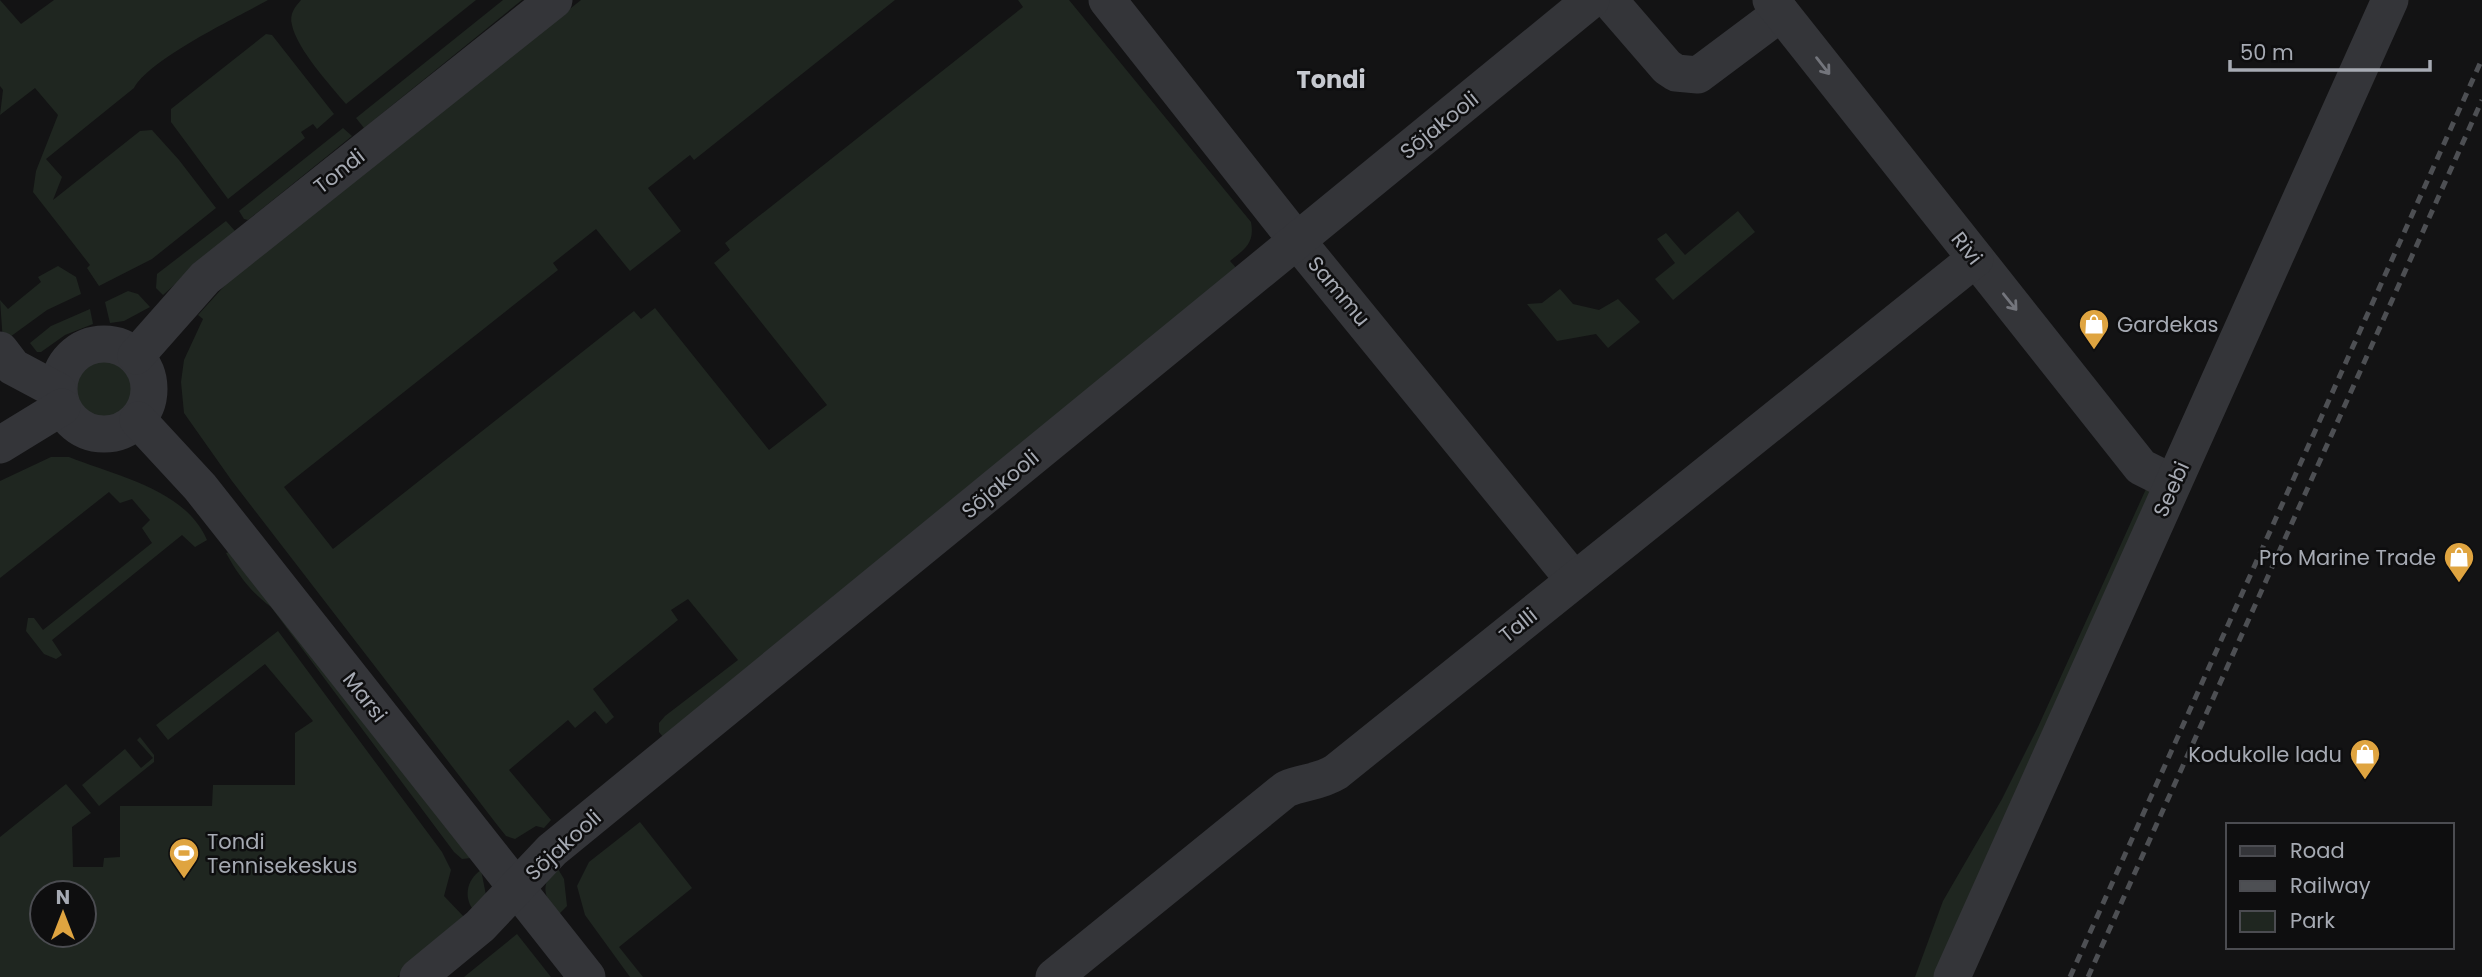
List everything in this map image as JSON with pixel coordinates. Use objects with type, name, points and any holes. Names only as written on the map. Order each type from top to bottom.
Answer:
[{"type":"street","name":"Tondi","points":[[136,356],[205,278],[554,0]]},
{"type":"street","name":"Sammu","points":[[1107,0],[1297,242],[1574,580]]},
{"type":"street","name":"Sõjakooli","points":[[418,977],[480,926],[552,850],[1591,0]]},
{"type":"street","points":[[1609,0],[1667,67],[1688,76],[1698,75],[1776,6]]},
{"type":"street","name":"Seebi","points":[[1952,977],[2384,2]]},
{"type":"street","name":"Rivi","points":[[1776,6],[2141,467],[2173,483]]},
{"type":"street","name":"Talli","points":[[1054,977],[1286,789],[1300,783],[1321,781],[1336,772],[1975,258]]},
{"type":"street","points":[[93,345],[116,346],[136,356],[149,381],[146,409],[138,420],[126,430],[111,435],[96,435],[70,419],[60,399],[60,376],[67,363],[78,352],[93,345]]},
{"type":"street","points":[[0,350],[13,367],[60,399]]},
{"type":"street","points":[[0,445],[60,399]]},
{"type":"street","name":"Marsi","points":[[138,420],[200,487],[587,977]]},
{"type":"green space","points":[[0,0],[21,24],[54,0],[268,0],[195,40],[158,64],[143,76],[134,88],[46,159],[62,177],[53,200],[140,131],[152,130],[216,208],[152,259],[99,286],[87,268],[90,265],[33,192],[36,171],[58,115],[35,88],[0,115],[3,90],[0,86]]},
{"type":"green space","points":[[301,0],[476,0],[346,104],[315,66],[295,35],[291,17]]},
{"type":"green space","points":[[503,0],[522,0],[364,128],[356,118]]},
{"type":"green space","points":[[581,0],[895,0],[694,160],[690,155],[648,188],[681,231],[630,271],[596,229],[553,263],[558,270],[284,487],[333,549],[634,311],[641,319],[655,308],[769,450],[827,405],[714,263],[730,250],[725,243],[1023,7],[1018,0],[1069,0],[1251,222],[1252,235],[1244,249],[1230,261],[1239,271],[663,737],[659,732],[659,723],[665,716],[738,660],[688,599],[671,610],[678,620],[593,689],[614,717],[606,724],[595,711],[575,728],[568,720],[509,770],[551,820],[544,828],[536,826],[515,839],[506,836],[498,826],[232,481],[184,413],[181,382],[184,360],[203,319],[198,315],[227,283]]},
{"type":"green space","points":[[266,34],[272,35],[334,114],[317,129],[313,124],[301,132],[305,138],[228,199],[171,122],[171,109]]},
{"type":"green space","points":[[343,128],[352,136],[248,220],[244,219],[239,211]]},
{"type":"green space","points":[[1738,211],[1755,232],[1673,300],[1655,279],[1675,263],[1657,239],[1666,233],[1685,255]]},
{"type":"green space","points":[[226,221],[235,231],[163,295],[156,288],[157,274]]},
{"type":"green space","points":[[58,266],[76,277],[81,294],[47,310],[3,342],[0,300],[8,309],[41,282],[38,277]]},
{"type":"green space","points":[[1560,289],[1573,304],[1599,310],[1618,299],[1640,322],[1608,348],[1596,334],[1557,341],[1527,304],[1542,303]]},
{"type":"green space","points":[[128,291],[138,294],[150,307],[124,321],[110,323],[105,302]]},
{"type":"green space","points":[[90,309],[93,324],[65,335],[41,352],[37,352],[30,343],[51,326]]},
{"type":"green space","points":[[105,361],[121,366],[129,374],[134,390],[129,406],[121,414],[105,419],[89,414],[81,406],[76,390],[81,374],[89,366]]},
{"type":"green space","points":[[51,457],[69,457],[128,478],[166,496],[183,508],[197,523],[207,540],[195,547],[182,535],[52,640],[62,655],[56,659],[44,654],[26,631],[28,618],[34,618],[43,630],[152,543],[142,528],[150,520],[132,499],[120,503],[109,492],[0,578],[0,481]]},
{"type":"green space","points":[[2146,489],[2151,489],[2152,494],[1938,977],[1915,977],[1943,901],[2002,799],[2038,727]]},
{"type":"green space","points":[[232,551],[471,858],[462,859],[454,852],[271,607],[240,576],[226,553]]},
{"type":"green space","points":[[278,631],[442,852],[451,870],[444,896],[465,918],[397,977],[0,977],[0,837],[66,784],[91,813],[72,827],[73,867],[103,867],[104,858],[120,857],[120,806],[212,806],[213,785],[295,785],[295,733],[313,721],[265,664],[168,740],[156,725]]},
{"type":"green space","points":[[140,737],[154,755],[154,762],[99,806],[82,785],[125,749],[141,768],[153,758],[137,740]]},
{"type":"green space","points":[[640,822],[692,888],[619,947],[643,977],[630,977],[585,915],[577,886],[589,862]]},
{"type":"green space","points":[[555,864],[564,879],[567,906],[557,916],[546,890],[547,880]]},
{"type":"green space","points":[[481,870],[486,895],[475,912],[469,901],[468,890],[472,879]]},
{"type":"green space","points":[[517,934],[551,977],[464,977]]},
{"type":"railway","points":[[2070,977],[2482,59]]},
{"type":"railway","points":[[2088,977],[2482,100]]},
{"type":"place","name":"Gardekas","points":[[2094,351]]},
{"type":"place","name":"Pro Marine Trade","points":[[2459,584]]},
{"type":"place","name":"Kodukolle ladu","points":[[2365,781]]},
{"type":"place","name":"Tondi Tennisekeskus","points":[[184,880]]},
{"type":"district","name":"Tondi","points":[[1331,79]]}]
